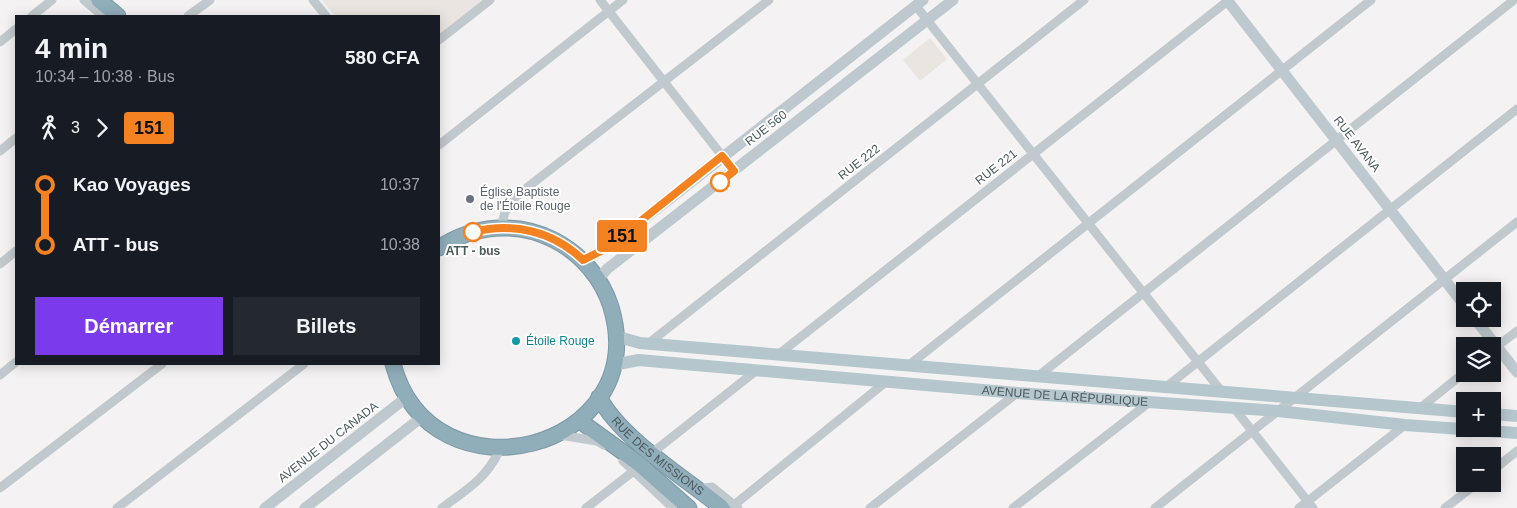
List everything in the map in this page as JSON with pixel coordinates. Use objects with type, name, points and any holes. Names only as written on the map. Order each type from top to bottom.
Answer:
[{"type":"highway","points":[[99,0],[117,15]]},
{"type":"highway","points":[[394,365],[407,397],[422,416],[438,430],[457,441],[478,448],[499,451],[531,447],[560,435],[580,421],[600,397],[612,365],[615,336],[611,309],[598,280],[583,260],[567,247],[545,236],[521,229],[501,228],[466,234],[440,247]]},
{"type":"highway","name":"RUE DES MISSIONS","points":[[600,397],[606,410],[617,422],[652,453],[698,489],[731,507]]},
{"type":"highway","name":"RUE DES MISSIONS","points":[[580,421],[638,463],[689,508]]},
{"type":"main road","name":"RUE 560","points":[[598,280],[607,269],[953,0]]},
{"type":"main road","name":"RUE AVANA","points":[[1228,0],[1456,294]]},
{"type":"main road","name":"RUE 560","points":[[583,260],[607,248],[919,3]]},
{"type":"main road","name":"AVENUE DE LA RÉPUBLIQUE","points":[[615,336],[629,342],[1456,411]]},
{"type":"main road","points":[[1501,355],[1517,372]]},
{"type":"main road","name":"AVENUE DE LA RÉPUBLIQUE","points":[[612,365],[639,360],[1017,393],[1278,411],[1405,425],[1517,433]]},
{"type":"main road","name":"AVENUE DU CANADA","points":[[265,508],[407,397]]},
{"type":"main road","points":[[1501,415],[1517,416]]},
{"type":"main road","points":[[305,508],[422,416]]},
{"type":"street","points":[[33,15],[52,0]]},
{"type":"street","points":[[84,0],[102,15]]},
{"type":"street","points":[[189,15],[210,0]]},
{"type":"street","points":[[313,0],[325,15]]},
{"type":"street","points":[[440,39],[490,0]]},
{"type":"street","points":[[600,0],[734,171]]},
{"type":"street","points":[[440,144],[623,0]]},
{"type":"street","points":[[501,228],[505,212],[520,193],[768,0]]},
{"type":"street","name":"RUE 222","points":[[649,343],[1084,0]]},
{"type":"street","name":"RUE 221","points":[[779,354],[1228,0]]},
{"type":"street","points":[[909,365],[1371,0]]},
{"type":"street","points":[[1037,377],[1514,0]]},
{"type":"street","points":[[919,3],[927,20],[1222,392]]},
{"type":"street","points":[[0,42],[15,30]]},
{"type":"street","points":[[1166,388],[1517,109]]},
{"type":"street","points":[[0,151],[15,139]]},
{"type":"street","points":[[1155,508],[1517,222]]},
{"type":"street","points":[[0,264],[15,252]]},
{"type":"street","points":[[1501,344],[1517,331]]},
{"type":"street","points":[[0,375],[15,363]]},
{"type":"street","points":[[0,488],[161,365]]},
{"type":"street","points":[[117,508],[303,365]]},
{"type":"street","points":[[652,453],[757,370]]},
{"type":"street","points":[[1419,409],[1456,379]]},
{"type":"street","points":[[731,507],[887,381]]},
{"type":"street","points":[[870,508],[1017,393]]},
{"type":"street","points":[[1013,508],[1151,401]]},
{"type":"street","points":[[1234,408],[1310,504]]},
{"type":"street","points":[[1299,508],[1310,504],[1405,425]]},
{"type":"street","points":[[560,435],[597,441],[634,470],[673,508]]},
{"type":"street","points":[[442,508],[492,468],[499,451]]},
{"type":"street","points":[[1501,463],[1517,451]]},
{"type":"street","points":[[586,508],[634,470]]},
{"type":"street","points":[[1445,508],[1466,492]]},
{"type":"shaded area","points":[[322,0],[483,0],[440,35],[440,15],[334,15]]},
{"type":"shaded area","points":[[930,38],[947,59],[920,81],[903,60]]},
{"type":"bus line","name":"151","points":[[473,232],[501,228],[531,231],[559,242],[583,260],[607,248],[722,156],[734,171],[720,182]]},
{"type":"place","name":"Église Baptiste de l'Étoile Rouge","points":[[470,199]]},
{"type":"place","name":"ATT - bus","points":[[473,232]]},
{"type":"place","name":"Étoile Rouge","points":[[516,341]]}]
